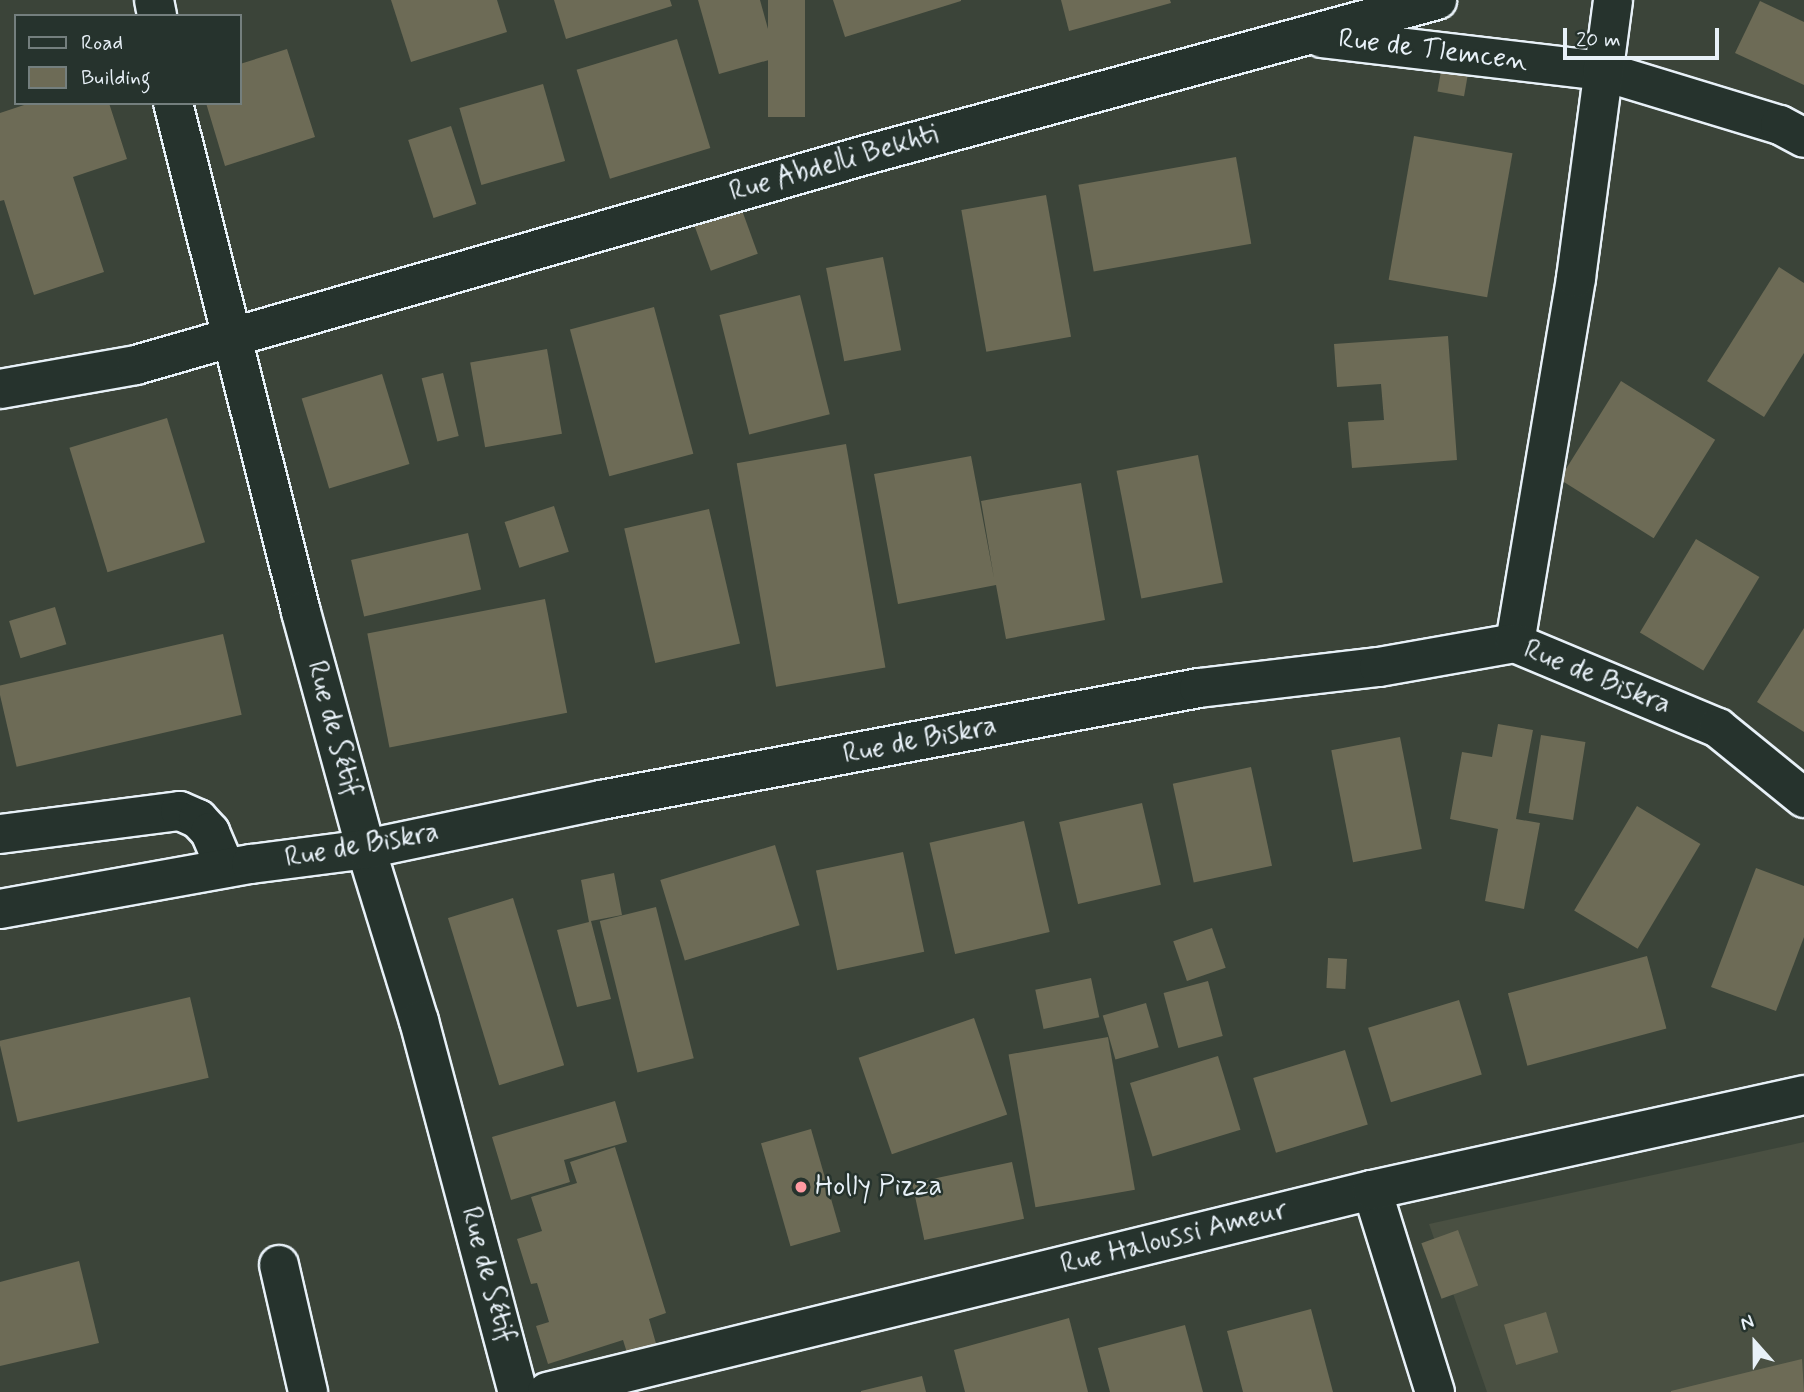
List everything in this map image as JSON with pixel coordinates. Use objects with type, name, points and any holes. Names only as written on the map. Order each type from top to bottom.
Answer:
[{"type":"street","name":"Rue Abdelli Bekhti","points":[[0,389],[136,365],[233,335],[1437,0]]},
{"type":"street","points":[[1515,643],[1576,278],[1612,0]]},
{"type":"street","name":"Rue de Tlemcen","points":[[1302,36],[1602,71],[1780,125],[1804,138]]},
{"type":"street","name":"Rue de Sétif","points":[[174,105],[301,612],[366,849],[419,1021],[518,1392]]},
{"type":"street","name":"Rue de Biskra","points":[[0,909],[225,868],[366,849],[601,800],[1199,688],[1379,667],[1515,643],[1718,728],[1804,798]]},
{"type":"street","points":[[0,834],[180,811],[198,818],[210,832],[225,868]]},
{"type":"street","name":"Rue Haloussi Ameur","points":[[547,1392],[1372,1190],[1804,1096]]},
{"type":"street","points":[[1372,1190],[1435,1392]]},
{"type":"street","points":[[279,1265],[308,1392]]},
{"type":"shaded area","points":[[1804,1142],[1804,1392],[1487,1392],[1429,1224]]},
{"type":"building","points":[[391,0],[497,0],[507,32],[411,62]]},
{"type":"building","points":[[554,0],[670,0],[672,6],[566,39]]},
{"type":"building","points":[[698,0],[760,0],[776,58],[719,74]]},
{"type":"building","points":[[768,0],[805,0],[805,117],[768,117]]},
{"type":"building","points":[[833,0],[961,0],[961,1],[845,37]]},
{"type":"building","points":[[1061,0],[1170,0],[1171,3],[1069,31]]},
{"type":"building","points":[[1760,1],[1804,22],[1804,85],[1735,53]]},
{"type":"building","points":[[677,39],[710,148],[610,179],[577,70]]},
{"type":"building","points":[[287,49],[315,137],[225,166],[207,105],[242,105],[242,63]]},
{"type":"building","points":[[1443,60],[1470,65],[1464,96],[1437,92]]},
{"type":"building","points":[[543,84],[565,161],[481,185],[459,108]]},
{"type":"building","points":[[24,105],[110,105],[127,159],[73,177],[104,272],[34,295],[4,200],[0,201],[0,113]]},
{"type":"building","points":[[451,126],[476,204],[434,218],[408,140]]},
{"type":"building","points":[[1414,136],[1512,153],[1487,297],[1389,280]]},
{"type":"building","points":[[1236,157],[1251,244],[1094,271],[1078,185]]},
{"type":"building","points":[[1046,195],[1071,337],[986,352],[961,210]]},
{"type":"building","points":[[739,202],[758,254],[711,271],[692,219]]},
{"type":"building","points":[[883,257],[901,350],[844,361],[826,268]]},
{"type":"building","points":[[1779,267],[1804,283],[1804,353],[1764,417],[1707,381]]},
{"type":"building","points":[[800,295],[830,414],[749,434],[719,315]]},
{"type":"building","points":[[654,307],[693,454],[609,476],[570,330]]},
{"type":"building","points":[[1448,336],[1457,460],[1352,468],[1348,422],[1384,420],[1381,384],[1337,387],[1334,344]]},
{"type":"building","points":[[547,349],[562,434],[485,447],[470,363]]},
{"type":"building","points":[[443,373],[459,436],[437,441],[422,378]]},
{"type":"building","points":[[382,374],[409,464],[329,488],[302,399]]},
{"type":"building","points":[[1621,381],[1715,440],[1654,538],[1560,479]]},
{"type":"building","points":[[167,418],[205,542],[107,572],[69,448]]},
{"type":"building","points":[[846,444],[885,668],[776,687],[737,463]]},
{"type":"building","points":[[1198,455],[1223,583],[1141,598],[1117,471]]},
{"type":"building","points":[[971,456],[994,578],[981,501],[1081,483],[1105,620],[1006,639],[996,585],[898,604],[874,474]]},
{"type":"building","points":[[554,506],[569,552],[519,568],[505,522]]},
{"type":"building","points":[[709,509],[740,643],[655,663],[624,529]]},
{"type":"building","points":[[468,533],[481,590],[364,617],[351,560]]},
{"type":"building","points":[[1696,539],[1759,577],[1703,671],[1640,632]]},
{"type":"building","points":[[545,599],[567,713],[389,747],[367,634]]},
{"type":"building","points":[[55,607],[66,644],[20,658],[9,621]]},
{"type":"building","points":[[1804,628],[1804,732],[1757,702]]},
{"type":"building","points":[[223,634],[242,715],[17,767],[0,685]]},
{"type":"building","points":[[1498,724],[1533,730],[1516,819],[1540,823],[1524,909],[1485,901],[1498,829],[1450,819],[1462,752],[1492,757]]},
{"type":"building","points":[[1541,735],[1585,742],[1573,820],[1529,813]]},
{"type":"building","points":[[1400,737],[1422,849],[1353,862],[1331,750]]},
{"type":"building","points":[[1251,767],[1272,866],[1194,882],[1173,784]]},
{"type":"building","points":[[1142,803],[1161,885],[1078,904],[1059,822]]},
{"type":"building","points":[[1637,806],[1700,844],[1638,949],[1574,911]]},
{"type":"building","points":[[1024,821],[1050,932],[955,954],[929,843]]},
{"type":"building","points":[[775,845],[800,925],[685,960],[660,880]]},
{"type":"building","points":[[903,852],[924,952],[837,970],[816,871]]},
{"type":"building","points":[[1756,868],[1804,886],[1804,937],[1776,1011],[1711,987]]},
{"type":"building","points":[[614,873],[622,915],[591,921],[611,999],[577,1007],[557,930],[589,922],[581,880]]},
{"type":"building","points":[[513,898],[564,1065],[499,1085],[448,918]]},
{"type":"building","points":[[656,907],[694,1058],[637,1072],[600,921]]},
{"type":"building","points":[[1212,928],[1226,968],[1187,981],[1173,941]]},
{"type":"building","points":[[1647,956],[1666,1028],[1527,1066],[1508,993]]},
{"type":"building","points":[[1328,958],[1347,959],[1345,989],[1326,988]]},
{"type":"building","points":[[1091,978],[1099,1017],[1044,1029],[1035,990]]},
{"type":"building","points":[[1208,981],[1223,1036],[1178,1048],[1164,993]]},
{"type":"building","points":[[190,997],[209,1078],[18,1122],[0,1041]]},
{"type":"building","points":[[1459,1000],[1482,1075],[1391,1102],[1368,1028]]},
{"type":"building","points":[[1146,1003],[1159,1047],[1115,1060],[1103,1015]]},
{"type":"building","points":[[974,1018],[1007,1114],[892,1154],[859,1058]]},
{"type":"building","points":[[1108,1037],[1135,1190],[1035,1207],[1009,1055]]},
{"type":"building","points":[[1345,1050],[1368,1125],[1276,1153],[1253,1078]]},
{"type":"building","points":[[1218,1056],[1241,1130],[1153,1157],[1130,1083]]},
{"type":"building","points":[[615,1101],[627,1142],[564,1160],[570,1182],[511,1200],[492,1137]]},
{"type":"building","name":"Holly Pizza","points":[[811,1129],[840,1232],[791,1246],[761,1143]]},
{"type":"building","points":[[615,1147],[666,1313],[649,1319],[657,1347],[628,1356],[623,1340],[548,1364],[536,1326],[549,1322],[537,1283],[531,1284],[517,1239],[542,1231],[531,1197],[577,1183],[570,1162]]},
{"type":"building","points":[[1012,1162],[1024,1219],[924,1240],[912,1183]]},
{"type":"building","points":[[1458,1230],[1478,1285],[1442,1299],[1421,1243]]},
{"type":"building","points":[[79,1261],[99,1343],[0,1366],[0,1282]]},
{"type":"building","points":[[1311,1309],[1333,1392],[1243,1392],[1227,1331]]},
{"type":"building","points":[[1546,1312],[1558,1352],[1516,1365],[1504,1325]]},
{"type":"building","points":[[1069,1318],[1088,1392],[965,1392],[954,1350]]},
{"type":"building","points":[[1185,1325],[1203,1392],[1110,1392],[1098,1348]]},
{"type":"building","points":[[1802,1359],[1804,1392],[1671,1392],[1671,1391]]},
{"type":"building","points":[[922,1376],[926,1392],[861,1392],[861,1391]]},
{"type":"place","name":"Holly Pizza","points":[[801,1187]]}]
